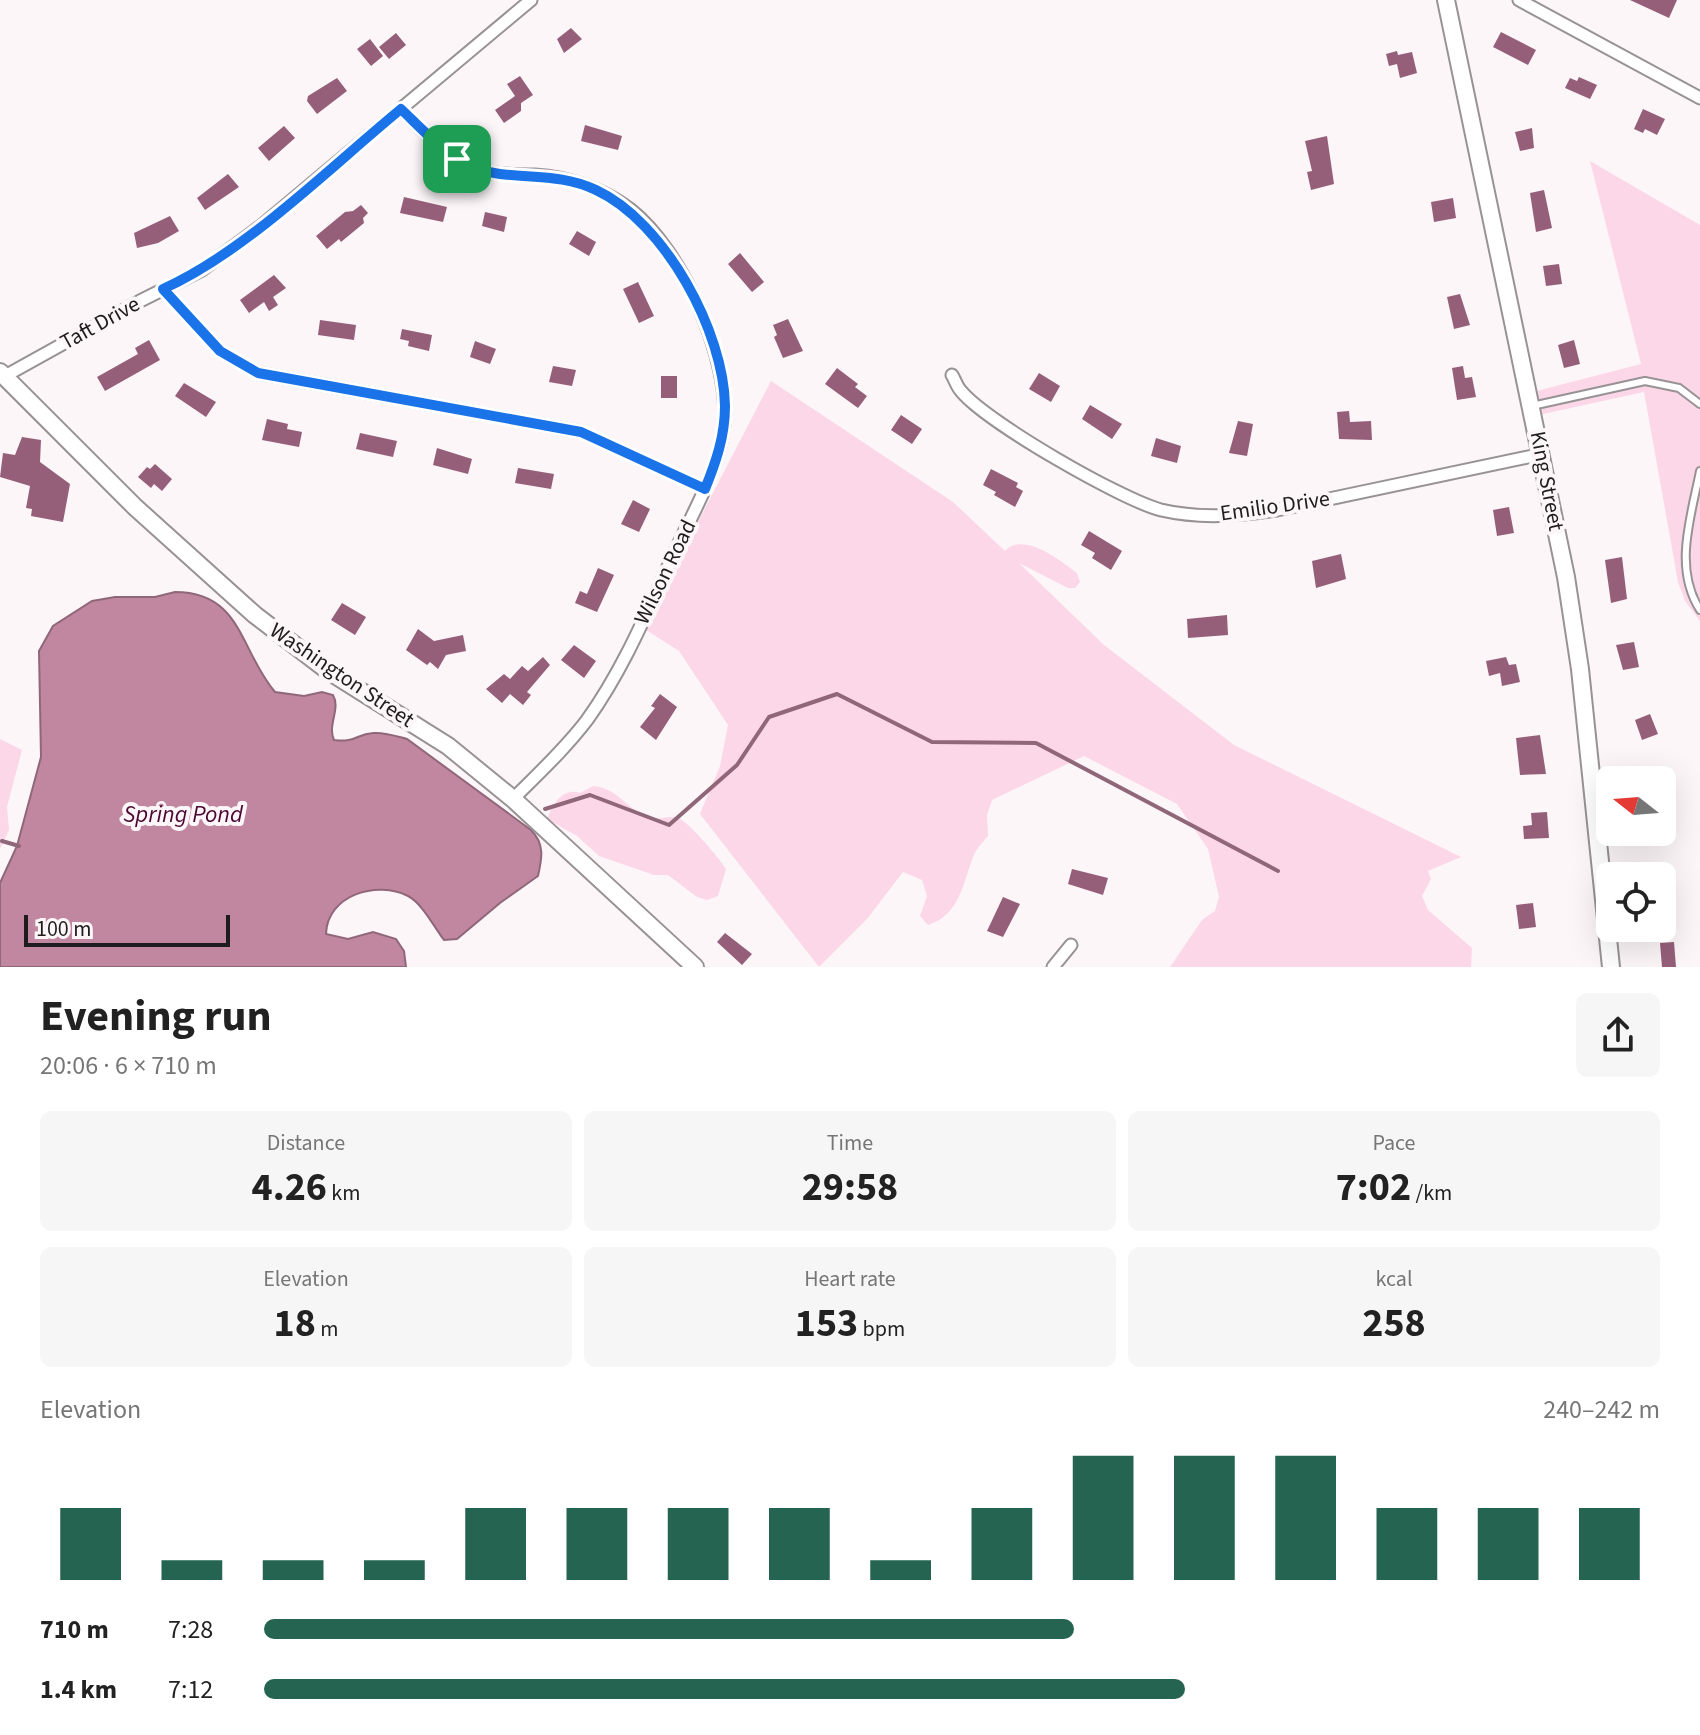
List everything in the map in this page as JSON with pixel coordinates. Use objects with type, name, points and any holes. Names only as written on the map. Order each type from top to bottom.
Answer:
[{"type":"main road","name":"King Street","points":[[1446,0],[1542,454],[1580,669],[1611,967]]},
{"type":"main road","name":"Washington Street","points":[[2,374],[135,507],[255,615],[327,670],[448,746],[513,799],[695,967]]},
{"type":"street","name":"Taft Drive","points":[[2,374],[202,270],[233,248],[531,0]]},
{"type":"street","points":[[1519,0],[1700,98]]},
{"type":"street","name":"Wilson Road","points":[[401,109],[448,154],[475,168],[500,174],[557,178],[598,191],[630,210],[677,264],[710,337],[721,371],[724,422],[718,454],[705,489],[627,653],[602,696],[572,737],[513,799]]},
{"type":"street","points":[[163,289],[220,351],[258,373],[581,432],[705,489]]},
{"type":"street","name":"Emilio Drive","points":[[952,375],[959,390],[988,414],[1094,480],[1160,510],[1198,516],[1241,516],[1277,510],[1542,454]]},
{"type":"street","points":[[1053,967],[1071,945]]},
{"type":"lane","points":[[1532,406],[1645,381],[1679,388],[1700,404]]},
{"type":"lane","points":[[1700,471],[1685,565],[1686,583],[1700,610]]},
{"type":"shaded area","points":[[1590,161],[1700,225],[1700,621],[1685,601],[1678,582],[1644,392],[1534,416],[1529,393],[1641,364]]},
{"type":"shaded area","points":[[771,381],[953,502],[1005,551],[1021,544],[1031,546],[1077,573],[1080,582],[1075,588],[1068,588],[1019,563],[1104,645],[1234,745],[1461,857],[1428,871],[1431,879],[1422,896],[1428,910],[1472,948],[1471,967],[1170,967],[1202,920],[1215,911],[1219,897],[1208,849],[1177,804],[1084,756],[992,800],[987,815],[988,836],[974,854],[959,897],[947,914],[928,925],[920,916],[927,896],[922,880],[903,872],[867,919],[819,967],[700,814],[720,766],[728,725],[679,651],[643,628]]},
{"type":"shaded area","points":[[0,739],[22,750],[7,807],[9,830],[0,849]]},
{"type":"shaded area","points":[[593,786],[615,794],[647,817],[678,818],[689,826],[726,869],[718,896],[707,900],[697,897],[668,875],[654,875],[599,856],[577,836],[547,819],[563,795],[580,793]]},
{"type":"water","name":"Spring Pond","points":[[175,592],[197,595],[214,602],[227,613],[275,692],[304,696],[322,692],[333,695],[336,706],[332,729],[334,740],[377,733],[407,739],[531,830],[540,846],[538,876],[457,939],[444,940],[418,904],[396,891],[356,894],[335,909],[326,934],[348,939],[373,932],[396,939],[404,951],[406,967],[0,967],[0,883],[17,846],[41,757],[39,651],[53,626],[92,601],[115,597],[155,597]]},
{"type":"building","points":[[1630,0],[1677,0],[1669,18]]},
{"type":"building","points":[[571,28],[582,39],[564,53],[557,39]]},
{"type":"building","points":[[1501,32],[1536,50],[1528,65],[1493,47]]},
{"type":"building","points":[[396,33],[406,45],[389,59],[379,47]]},
{"type":"building","points":[[370,39],[383,56],[371,66],[357,49]]},
{"type":"building","points":[[1397,51],[1398,55],[1412,52],[1417,73],[1400,78],[1397,64],[1389,66],[1386,54]]},
{"type":"building","points":[[520,76],[533,95],[521,103],[521,111],[504,123],[495,110],[515,96],[507,84]]},
{"type":"building","points":[[1579,77],[1597,85],[1590,99],[1565,88],[1570,78],[1577,81]]},
{"type":"building","points":[[337,78],[347,91],[317,114],[307,101],[308,96]]},
{"type":"building","points":[[1643,109],[1665,119],[1657,135],[1645,129],[1643,133],[1634,129]]},
{"type":"building","points":[[585,125],[622,136],[618,150],[581,141]]},
{"type":"building","points":[[284,126],[295,138],[269,161],[258,148]]},
{"type":"building","points":[[1532,128],[1534,148],[1520,151],[1515,132]]},
{"type":"building","points":[[1327,136],[1334,184],[1311,190],[1307,172],[1312,171],[1305,141]]},
{"type":"building","points":[[228,174],[239,187],[205,210],[197,198]]},
{"type":"building","points":[[1544,190],[1552,228],[1536,232],[1530,193]]},
{"type":"building","points":[[404,197],[447,207],[443,222],[400,213]]},
{"type":"building","points":[[1453,198],[1456,218],[1434,222],[1431,202]]},
{"type":"building","points":[[361,205],[368,213],[363,218],[364,223],[327,249],[316,236],[345,212]]},
{"type":"building","points":[[485,212],[507,217],[504,232],[482,226]]},
{"type":"building","points":[[170,216],[179,231],[158,243],[137,248],[134,233]]},
{"type":"building","points":[[577,231],[596,242],[589,256],[569,244]]},
{"type":"building","points":[[740,253],[764,282],[752,292],[728,264]]},
{"type":"building","points":[[1559,264],[1562,284],[1546,286],[1543,266]]},
{"type":"building","points":[[274,275],[286,288],[273,297],[278,305],[269,311],[264,302],[249,313],[240,300]]},
{"type":"building","points":[[638,282],[654,316],[639,323],[623,289]]},
{"type":"building","points":[[1460,294],[1470,325],[1454,329],[1447,297]]},
{"type":"building","points":[[788,319],[803,351],[783,358],[774,337],[777,335],[773,325]]},
{"type":"building","points":[[320,320],[356,325],[354,340],[318,335]]},
{"type":"building","points":[[402,329],[432,335],[429,351],[408,346],[409,341],[400,339]]},
{"type":"building","points":[[149,340],[160,360],[105,391],[97,377],[138,354],[135,348]]},
{"type":"building","points":[[1574,340],[1580,364],[1564,368],[1558,345]]},
{"type":"building","points":[[475,341],[496,349],[490,364],[470,357]]},
{"type":"building","points":[[553,366],[576,370],[572,386],[549,382]]},
{"type":"building","points":[[1463,366],[1465,378],[1472,377],[1476,397],[1457,400],[1452,368]]},
{"type":"building","points":[[837,368],[858,384],[855,387],[867,396],[858,408],[825,384]]},
{"type":"building","points":[[1039,373],[1060,386],[1051,402],[1029,389]]},
{"type":"building","points":[[661,376],[677,376],[677,398],[661,398]]},
{"type":"building","points":[[184,383],[216,402],[206,417],[175,396]]},
{"type":"building","points":[[1090,405],[1122,424],[1112,439],[1082,419]]},
{"type":"building","points":[[1349,411],[1350,422],[1371,421],[1372,440],[1339,439],[1337,412]]},
{"type":"building","points":[[901,415],[922,429],[912,444],[891,430]]},
{"type":"building","points":[[267,419],[288,424],[287,429],[302,432],[299,447],[262,440]]},
{"type":"building","points":[[1238,421],[1253,424],[1247,456],[1229,453]]},
{"type":"building","points":[[360,433],[397,441],[393,457],[356,449]]},
{"type":"building","points":[[22,437],[41,440],[40,462],[70,484],[63,522],[31,516],[32,509],[26,508],[30,486],[0,477],[3,453],[15,455]]},
{"type":"building","points":[[1156,438],[1181,446],[1177,463],[1151,456]]},
{"type":"building","points":[[437,448],[472,459],[468,474],[433,465]]},
{"type":"building","points":[[155,464],[172,479],[162,491],[154,484],[151,488],[138,477],[147,467],[150,469]]},
{"type":"building","points":[[518,468],[554,474],[551,489],[515,483]]},
{"type":"building","points":[[991,469],[1018,483],[1016,487],[1023,491],[1015,507],[983,485]]},
{"type":"building","points":[[633,500],[650,509],[639,532],[621,524]]},
{"type":"building","points":[[1509,507],[1514,533],[1497,536],[1493,510]]},
{"type":"building","points":[[1089,531],[1122,551],[1111,570],[1092,558],[1095,553],[1081,545]]},
{"type":"building","points":[[1341,554],[1346,579],[1316,588],[1312,561]]},
{"type":"building","points":[[1622,557],[1627,599],[1611,603],[1605,560]]},
{"type":"building","points":[[598,568],[614,575],[597,612],[575,603],[580,591],[587,594]]},
{"type":"building","points":[[342,603],[366,617],[355,635],[331,620]]},
{"type":"building","points":[[1227,615],[1228,635],[1188,638],[1187,619]]},
{"type":"building","points":[[418,629],[434,641],[463,635],[466,651],[446,655],[438,669],[430,662],[427,665],[406,650]]},
{"type":"building","points":[[1634,642],[1639,667],[1623,670],[1616,645]]},
{"type":"building","points":[[574,645],[596,661],[584,678],[561,660]]},
{"type":"building","points":[[543,657],[550,665],[527,692],[531,695],[523,705],[510,694],[502,703],[486,689],[504,674],[510,679],[522,666],[528,671]]},
{"type":"building","points":[[1506,657],[1509,665],[1516,664],[1520,682],[1502,686],[1500,673],[1489,676],[1486,661]]},
{"type":"building","points":[[660,694],[677,707],[656,740],[640,727],[655,708],[651,706]]},
{"type":"building","points":[[1650,714],[1658,734],[1642,740],[1635,720]]},
{"type":"building","points":[[1540,735],[1546,774],[1520,775],[1516,738]]},
{"type":"building","points":[[1547,812],[1549,838],[1524,839],[1523,826],[1532,825],[1531,813]]},
{"type":"building","points":[[1072,869],[1108,878],[1103,895],[1068,884]]},
{"type":"building","points":[[1003,897],[1020,904],[1003,937],[987,931]]},
{"type":"building","points":[[1533,903],[1536,927],[1519,929],[1516,905]]},
{"type":"building","points":[[725,933],[752,954],[742,965],[717,942]]},
{"type":"building","points":[[1674,942],[1676,967],[1662,967],[1660,943]]},
{"type":"waterway","points":[[545,809],[590,795],[669,825],[737,765],[769,717],[837,694],[932,742],[1036,743],[1278,871]]},
{"type":"waterway","points":[[2,841],[19,846]]},
{"type":"route","points":[[401,109],[439,147],[457,159],[482,171],[557,178],[598,191],[630,210],[666,248],[677,264],[710,337],[724,388],[722,438],[705,489],[581,432],[258,373],[220,351],[163,289],[202,270],[233,248],[401,109]]}]
